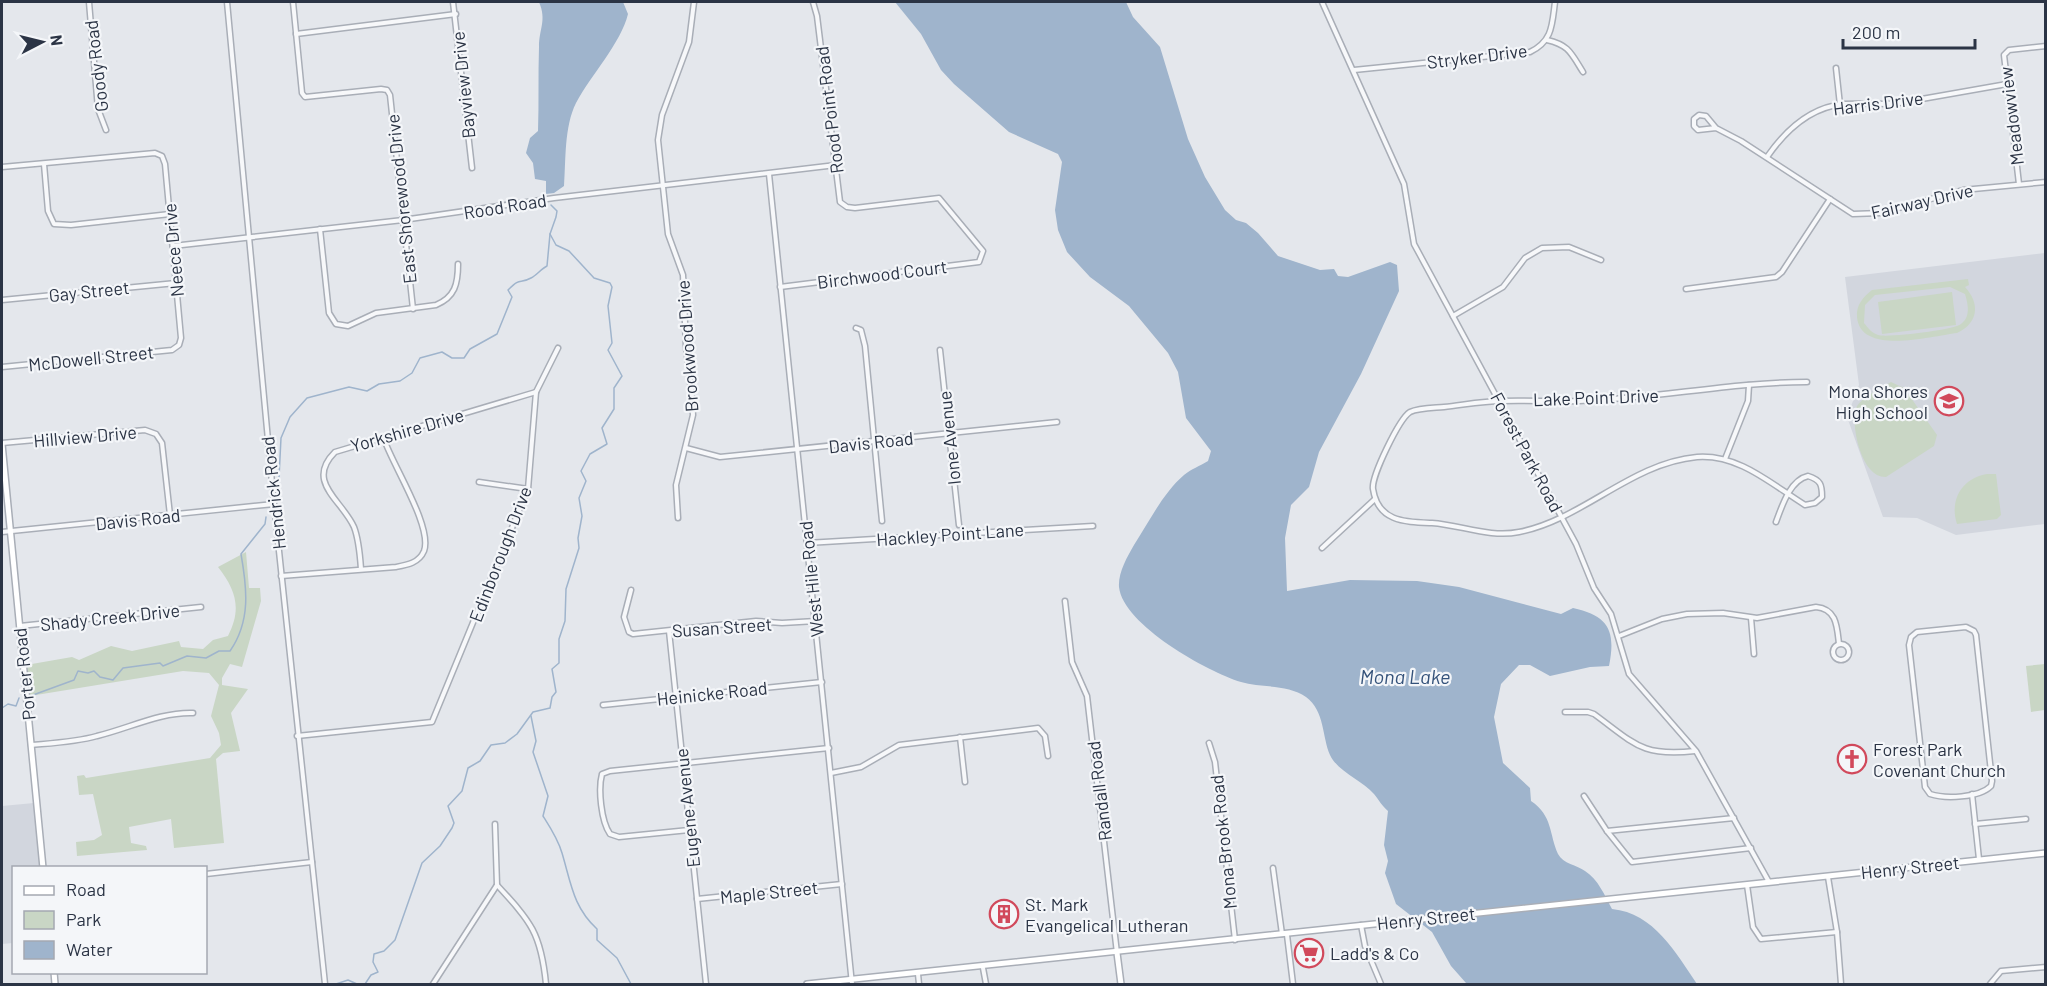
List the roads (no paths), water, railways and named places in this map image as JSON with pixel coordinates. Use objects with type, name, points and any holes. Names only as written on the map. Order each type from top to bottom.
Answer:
[{"type":"street","name":"Goody Road","points":[[89,2],[98,109],[106,130]]},
{"type":"street","name":"Hendrick Road","points":[[227,2],[273,504],[325,984]]},
{"type":"street","points":[[294,2],[296,34],[456,14]]},
{"type":"street","name":"Bayview Drive","points":[[453,2],[472,168]]},
{"type":"street","name":"Brookwood Drive","points":[[678,518],[675,486],[693,415],[686,347],[683,275],[668,234],[662,186],[659,129],[689,42],[694,2]]},
{"type":"street","name":"Rood Point Road","points":[[813,2],[817,16],[840,202],[847,207],[855,207],[939,198],[979,244],[983,251],[982,257]]},
{"type":"street","name":"Forest Park Road","points":[[1322,2],[1406,189],[1414,244],[1562,517],[1594,588],[1611,614],[1629,674],[1696,751],[1770,882]]},
{"type":"street","points":[[1547,40],[1551,33],[1555,2]]},
{"type":"street","name":"East Shorewood Drive","points":[[296,34],[302,93],[305,97],[387,90],[390,95],[413,309]]},
{"type":"street","name":"Stryker Drive","points":[[1354,70],[1530,51],[1547,40],[1567,47],[1583,72]]},
{"type":"street","name":"Meadowview","points":[[2019,184],[2004,58],[2007,51],[2046,46]]},
{"type":"street","points":[[1836,68],[1840,105]]},
{"type":"street","name":"Harris Drive","points":[[1767,157],[1782,136],[1794,126],[1817,112],[1840,105],[1892,104],[2007,84]]},
{"type":"street","name":"Fairway Drive","points":[[1716,129],[1698,130],[1694,126],[1694,119],[1704,115],[1716,129],[1767,157],[1854,214],[1867,216],[1963,190],[2046,182]]},
{"type":"street","name":"Neece Drive","points":[[44,164],[155,153],[162,156],[170,214],[181,338],[178,345]]},
{"type":"street","points":[[2,167],[44,164],[48,211],[54,224],[71,225],[170,214]]},
{"type":"street","name":"Rood Road","points":[[173,246],[403,220],[836,165]]},
{"type":"street","name":"West Hile Road","points":[[769,174],[852,982]]},
{"type":"street","points":[[1686,289],[1776,277],[1782,272],[1830,200]]},
{"type":"street","points":[[320,229],[329,313],[336,324],[348,326],[376,313],[413,309],[445,302],[453,293],[458,280],[458,264]]},
{"type":"street","points":[[1453,316],[1503,287],[1525,258],[1542,249],[1569,247],[1600,260]]},
{"type":"street","name":"Birchwood Court","points":[[780,287],[979,262],[982,257]]},
{"type":"street","name":"Gay Street","points":[[2,300],[176,283]]},
{"type":"street","points":[[855,328],[861,330],[865,346],[882,521]]},
{"type":"street","name":"McDowell Street","points":[[2,367],[172,350],[178,345]]},
{"type":"street","name":"Edinborough Drive","points":[[297,736],[432,722],[528,489],[537,392],[558,348]]},
{"type":"street","name":"Ione Avenue","points":[[940,350],[959,525]]},
{"type":"street","name":"Lake Point Drive","points":[[1375,499],[1372,476],[1405,418],[1411,412],[1499,401],[1578,402],[1749,385],[1807,382]]},
{"type":"street","points":[[1725,459],[1746,407],[1749,385]]},
{"type":"street","name":"Yorkshire Drive","points":[[361,568],[355,530],[326,486],[324,466],[335,452],[537,392]]},
{"type":"street","name":"Davis Road","points":[[686,448],[715,457],[1056,422]]},
{"type":"street","name":"Hillview Drive","points":[[2,444],[145,430],[156,434],[162,443],[170,515]]},
{"type":"street","points":[[281,576],[409,564],[417,561],[424,550],[418,512],[384,439]]},
{"type":"street","name":"Porter Road","points":[[2,444],[43,866]]},
{"type":"street","points":[[1322,548],[1375,499],[1382,512],[1399,521],[1459,526],[1504,535],[1527,530],[1562,517],[1609,490],[1681,459],[1698,457],[1725,459],[1789,494],[1805,505],[1815,503],[1822,498],[1822,485],[1814,478],[1802,477],[1789,494],[1776,522]]},
{"type":"street","points":[[479,482],[496,482],[528,489]]},
{"type":"street","name":"Davis Road","points":[[2,532],[273,504]]},
{"type":"street","name":"Hackley Point Lane","points":[[807,543],[1093,526]]},
{"type":"street","name":"Susan Street","points":[[631,590],[624,617],[629,632],[669,631],[756,621],[782,624],[816,621]]},
{"type":"street","name":"Randall Road","points":[[1065,601],[1072,662],[1088,696],[1121,984]]},
{"type":"street","name":"Shady Creek Drive","points":[[19,626],[201,607]]},
{"type":"street","points":[[1618,636],[1662,619],[1687,614],[1723,613],[1751,618],[1808,608],[1825,608],[1836,620],[1839,644]]},
{"type":"street","points":[[1751,618],[1754,654]]},
{"type":"street","points":[[1966,627],[1974,631],[1992,781],[1988,789],[1971,794],[1939,797],[1930,794],[1925,787],[1909,645],[1911,637],[1917,632],[1966,627]]},
{"type":"street","name":"Eugene Avenue","points":[[669,631],[706,984]]},
{"type":"street","points":[[1839,644],[1846,646],[1848,651],[1846,658],[1841,660],[1833,654],[1835,647],[1839,644]]},
{"type":"street","name":"Heinicke Road","points":[[603,705],[822,682]]},
{"type":"street","points":[[1565,712],[1594,714],[1632,744],[1650,752],[1670,754],[1696,751]]},
{"type":"street","points":[[32,745],[85,739],[165,715],[194,713]]},
{"type":"street","points":[[831,773],[861,767],[899,745],[1038,728],[1045,736],[1048,756]]},
{"type":"street","points":[[960,737],[965,782]]},
{"type":"street","name":"Mona Brook Road","points":[[1209,743],[1215,762],[1235,941]]},
{"type":"street","points":[[689,830],[618,837],[610,834],[601,793],[602,774],[610,771],[829,748]]},
{"type":"street","points":[[1971,794],[1979,859]]},
{"type":"street","points":[[1584,796],[1606,831],[1632,862],[1751,848]]},
{"type":"street","points":[[1606,831],[1734,818]]},
{"type":"street","points":[[1975,824],[2026,819]]},
{"type":"street","points":[[433,984],[497,885],[495,824]]},
{"type":"street","name":"Henry Street","points":[[807,984],[852,982],[1642,894],[1828,877],[2046,853]]},
{"type":"street","points":[[207,874],[312,862]]},
{"type":"street","points":[[1273,868],[1293,984]]},
{"type":"street","points":[[1828,877],[1837,932],[1841,984]]},
{"type":"street","name":"Maple Street","points":[[697,899],[842,884]]},
{"type":"street","points":[[497,885],[523,913],[536,933],[542,950],[546,984]]},
{"type":"street","points":[[1747,885],[1753,927],[1761,939],[1837,932]]},
{"type":"street","points":[[1361,926],[1365,946],[1381,984]]},
{"type":"street","points":[[1990,984],[2001,971],[2046,966]]},
{"type":"street","points":[[983,968],[986,984]]},
{"type":"street","points":[[918,974],[919,984]]},
{"type":"water","points":[[539,2],[623,2],[628,14],[619,36],[582,92],[572,112],[566,144],[564,186],[554,193],[546,194],[546,181],[535,179],[533,163],[526,153],[530,138],[538,131],[539,40],[543,20]]},
{"type":"water","name":"Mona Lake","points":[[895,2],[1126,2],[1133,17],[1160,47],[1188,139],[1205,177],[1225,210],[1236,220],[1246,223],[1258,233],[1278,256],[1320,270],[1334,269],[1338,276],[1348,277],[1390,262],[1397,265],[1399,291],[1361,374],[1319,452],[1309,487],[1291,505],[1285,538],[1287,591],[1350,580],[1417,581],[1459,587],[1561,614],[1573,608],[1585,611],[1602,621],[1610,634],[1609,666],[1590,667],[1550,676],[1530,665],[1519,665],[1501,684],[1494,717],[1503,763],[1530,788],[1531,801],[1547,819],[1560,857],[1594,878],[1612,909],[1627,912],[1652,926],[1672,948],[1697,984],[1466,983],[1451,966],[1432,932],[1396,904],[1385,873],[1388,861],[1384,845],[1388,811],[1369,789],[1334,761],[1327,748],[1317,709],[1312,703],[1306,697],[1291,690],[1249,684],[1226,677],[1169,645],[1135,616],[1124,602],[1119,587],[1121,571],[1126,560],[1169,490],[1187,473],[1208,461],[1211,451],[1186,418],[1178,372],[1168,353],[1129,306],[1090,277],[1067,252],[1058,230],[1055,210],[1062,162],[1058,154],[1009,132],[954,84],[941,70],[921,34]]},
{"type":"waterway","points":[[278,497],[281,438],[290,417],[307,398],[349,387],[367,391],[379,384],[400,381],[412,373],[420,358],[442,352],[452,358],[464,358],[470,349],[497,334],[512,297],[508,290],[518,282],[533,277],[547,266],[550,234],[557,211],[551,205]]},
{"type":"waterway","points":[[365,984],[371,975],[378,972],[373,962],[374,954],[384,951],[395,940],[422,863],[440,846],[452,828],[454,823],[448,806],[462,791],[468,768],[480,761],[491,745],[505,743],[517,734],[533,712],[550,708],[552,697],[556,692],[552,669],[559,663],[559,639],[565,621],[566,589],[579,548],[578,538],[582,516],[579,498],[586,481],[581,471],[590,454],[607,444],[602,428],[614,409],[614,388],[622,376],[608,350],[612,343],[608,306],[612,287],[610,283],[594,278],[569,251],[556,245],[550,234]]},
{"type":"waterway","points":[[33,695],[74,680],[78,671],[88,673],[94,671],[100,677],[113,680],[123,668],[160,663],[163,666],[187,656],[206,658],[219,651],[230,651],[237,640],[246,604],[241,554],[265,524],[266,517]]},
{"type":"waterway","points":[[2,708],[8,704],[16,706],[19,698]]},
{"type":"waterway","points":[[531,716],[536,741],[533,752],[548,796],[543,816],[554,833],[578,903],[597,929],[597,940],[617,958],[631,984]]},
{"type":"waterway","points":[[336,984],[348,980],[357,984]]},
{"type":"place","name":"Mona Shores High School","points":[[1949,401]]},
{"type":"place","name":"Forest Park Covenant Church","points":[[1852,759]]},
{"type":"place","name":"St. Mark Evangelical Lutheran","points":[[1004,914]]},
{"type":"place","name":"Ladd's & Co","points":[[1309,953]]}]
